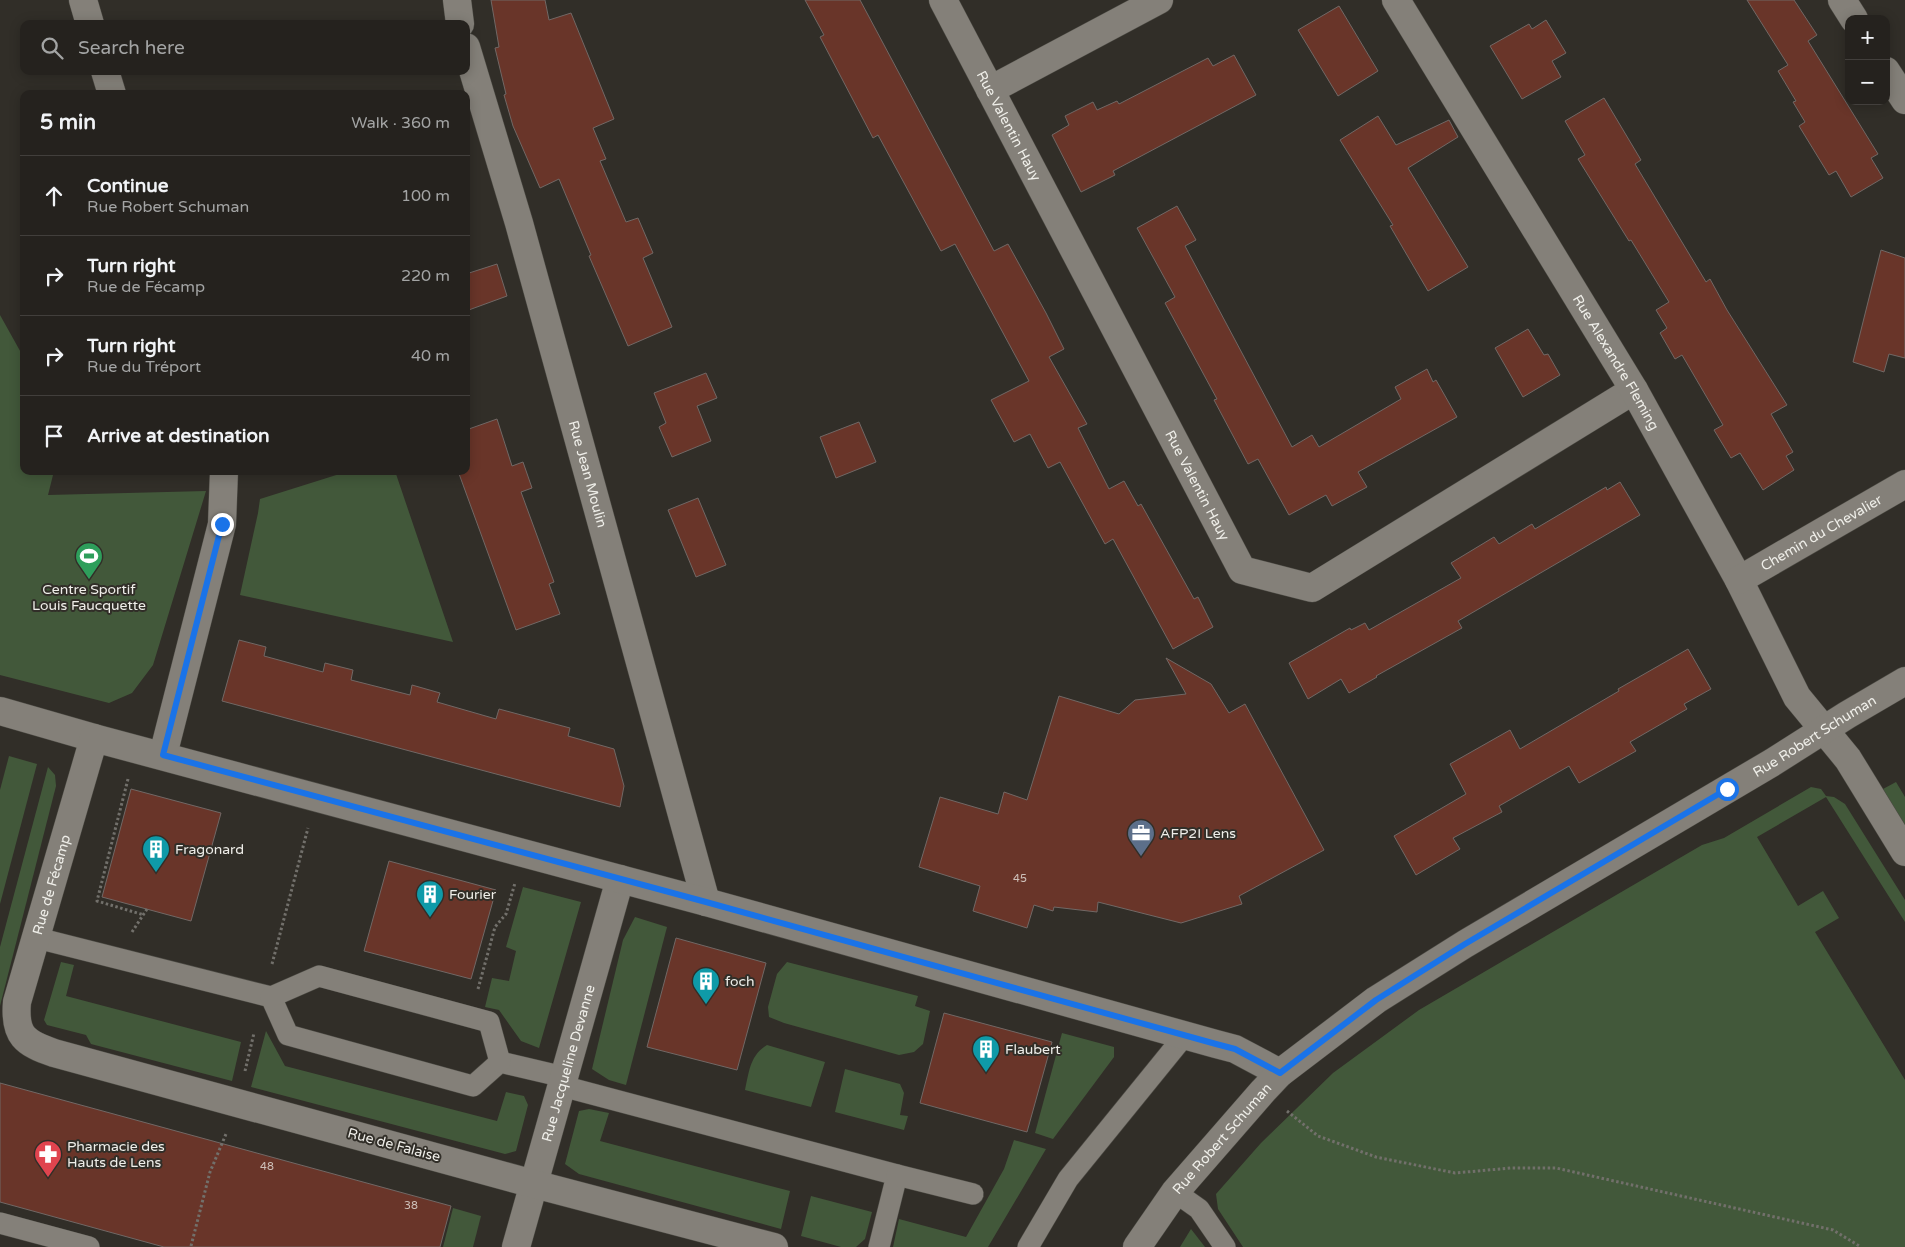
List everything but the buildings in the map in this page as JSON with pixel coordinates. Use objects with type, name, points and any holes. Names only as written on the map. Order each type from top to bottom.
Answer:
[{"type":"street","points":[[83,0],[89,20]]},
{"type":"street","points":[[456,0],[459,20]]},
{"type":"street","name":"Rue Valentin Hauy","points":[[942,0],[1242,570],[1312,588],[1634,390]]},
{"type":"street","points":[[990,90],[1159,0]]},
{"type":"street","name":"Rue Alexandre Fleming","points":[[1396,0],[1634,390],[1739,580],[1798,697],[1848,758],[1905,852]]},
{"type":"street","points":[[1842,0],[1851,15]]},
{"type":"street","name":"Rue Jean Moulin","points":[[470,60],[527,252],[706,902]]},
{"type":"street","points":[[106,75],[111,90]]},
{"type":"street","points":[[1890,76],[1905,100]]},
{"type":"street","points":[[163,755],[222,524],[224,475]]},
{"type":"street","name":"Chemin du Chevalier","points":[[1739,580],[1905,484]]},
{"type":"street","name":"Rue Robert Schuman","points":[[1137,1247],[1175,1192],[1272,1082],[1376,1000],[1441,959],[1825,731],[1847,715],[1905,681]]},
{"type":"street","points":[[0,711],[94,738],[620,878],[1235,1049],[1272,1082]]},
{"type":"street","name":"Rue de Fécamp","points":[[21,1031],[16,1019],[17,1002],[94,738]]},
{"type":"street","name":"Rue Jacqueline Devanne","points":[[516,1247],[620,878]]},
{"type":"street","name":"Rue de Falaise","points":[[21,1031],[26,1040],[34,1046],[54,1053],[534,1184],[774,1247]]},
{"type":"lane","points":[[37,938],[271,997],[319,976],[470,1016],[490,1022],[500,1062]]},
{"type":"lane","points":[[271,997],[288,1035],[298,1038],[473,1086],[500,1062]]},
{"type":"lane","points":[[1028,1247],[1068,1179],[1185,1035]]},
{"type":"lane","points":[[500,1062],[563,1082],[897,1176],[973,1194]]},
{"type":"lane","points":[[879,1247],[897,1176]]},
{"type":"lane","points":[[1175,1192],[1199,1209],[1225,1247]]},
{"type":"lane","points":[[0,1223],[89,1247]]},
{"type":"path","points":[[130,774],[96,901],[144,915]]},
{"type":"path","points":[[470,1016],[495,927],[506,914],[517,876]]},
{"type":"path","points":[[1272,1082],[1318,1136],[1376,1157],[1455,1173],[1511,1168],[1556,1168],[1833,1230],[1861,1247]]},
{"type":"green space","name":"Centre Sportif Louis Faucquette","points":[[0,315],[20,351],[20,475],[53,475],[48,495],[206,491],[153,665],[132,693],[109,703],[0,675]]},
{"type":"green space","points":[[336,475],[396,475],[453,642],[240,595],[260,499]]},
{"type":"green space","points":[[9,756],[37,764],[0,904],[0,790]]},
{"type":"green space","points":[[48,767],[55,775],[56,786],[0,1006],[0,947]]},
{"type":"green space","points":[[1896,782],[1905,797],[1905,827],[1883,789]]},
{"type":"green space","points":[[1811,787],[1821,789],[1826,796],[1834,797],[1845,804],[1905,900],[1905,922],[1826,797],[1757,837],[1798,906],[1823,891],[1839,918],[1815,932],[1905,1080],[1905,1247],[1243,1247],[1218,1209],[1216,1194],[1261,1143],[1333,1073],[1419,1010],[1702,845],[1724,838]]},
{"type":"green space","points":[[523,887],[581,902],[539,1048],[521,1041],[499,1010],[485,1007],[492,978],[509,981],[516,951],[506,947]]},
{"type":"green space","points":[[635,917],[667,927],[626,1085],[609,1080],[592,1069],[623,940]]},
{"type":"green space","points":[[61,962],[74,965],[66,996],[241,1042],[232,1081],[91,1044],[86,1035],[47,1025],[44,1020]]},
{"type":"green space","points":[[787,962],[918,996],[915,1006],[930,1011],[923,1044],[914,1052],[899,1055],[784,1023],[769,1017],[768,1007],[777,974]]},
{"type":"green space","points":[[266,1031],[285,1066],[497,1121],[506,1092],[524,1096],[528,1105],[516,1151],[505,1154],[251,1087]]},
{"type":"green space","points":[[1062,1033],[1114,1047],[1114,1057],[1053,1139],[1035,1133]]},
{"type":"green space","points":[[767,1045],[825,1062],[811,1107],[745,1090],[749,1070],[754,1059],[761,1049]]},
{"type":"green space","points":[[845,1069],[900,1084],[904,1093],[900,1115],[908,1116],[904,1130],[835,1112]]},
{"type":"green space","points":[[589,1109],[609,1113],[600,1141],[790,1191],[781,1229],[579,1174],[565,1164],[579,1111]]},
{"type":"green space","points":[[1014,1140],[1046,1149],[988,1247],[893,1247],[899,1219],[966,1237],[1004,1169]]},
{"type":"green space","points":[[811,1196],[872,1212],[865,1239],[856,1247],[841,1247],[801,1236]]},
{"type":"green space","points":[[453,1208],[481,1216],[473,1247],[443,1247]]},
{"type":"green space","points":[[1191,1229],[1205,1247],[1180,1247]]},
{"type":"place","name":"Centre Sportif Louis Faucquette","points":[[89,580]]},
{"type":"place","name":"AFP2I Lens","points":[[1141,857]]},
{"type":"place","name":"Fragonard","points":[[156,873]]},
{"type":"place","name":"Fourier","points":[[430,918]]},
{"type":"place","name":"foch","points":[[706,1005]]},
{"type":"place","name":"Flaubert","points":[[986,1073]]},
{"type":"place","name":"Pharmacie des Hauts de Lens","points":[[48,1178]]},
{"type":"route","points":[[222,524],[163,755],[706,902],[1235,1049],[1280,1073],[1376,1000],[1465,944],[1727,789]]}]
